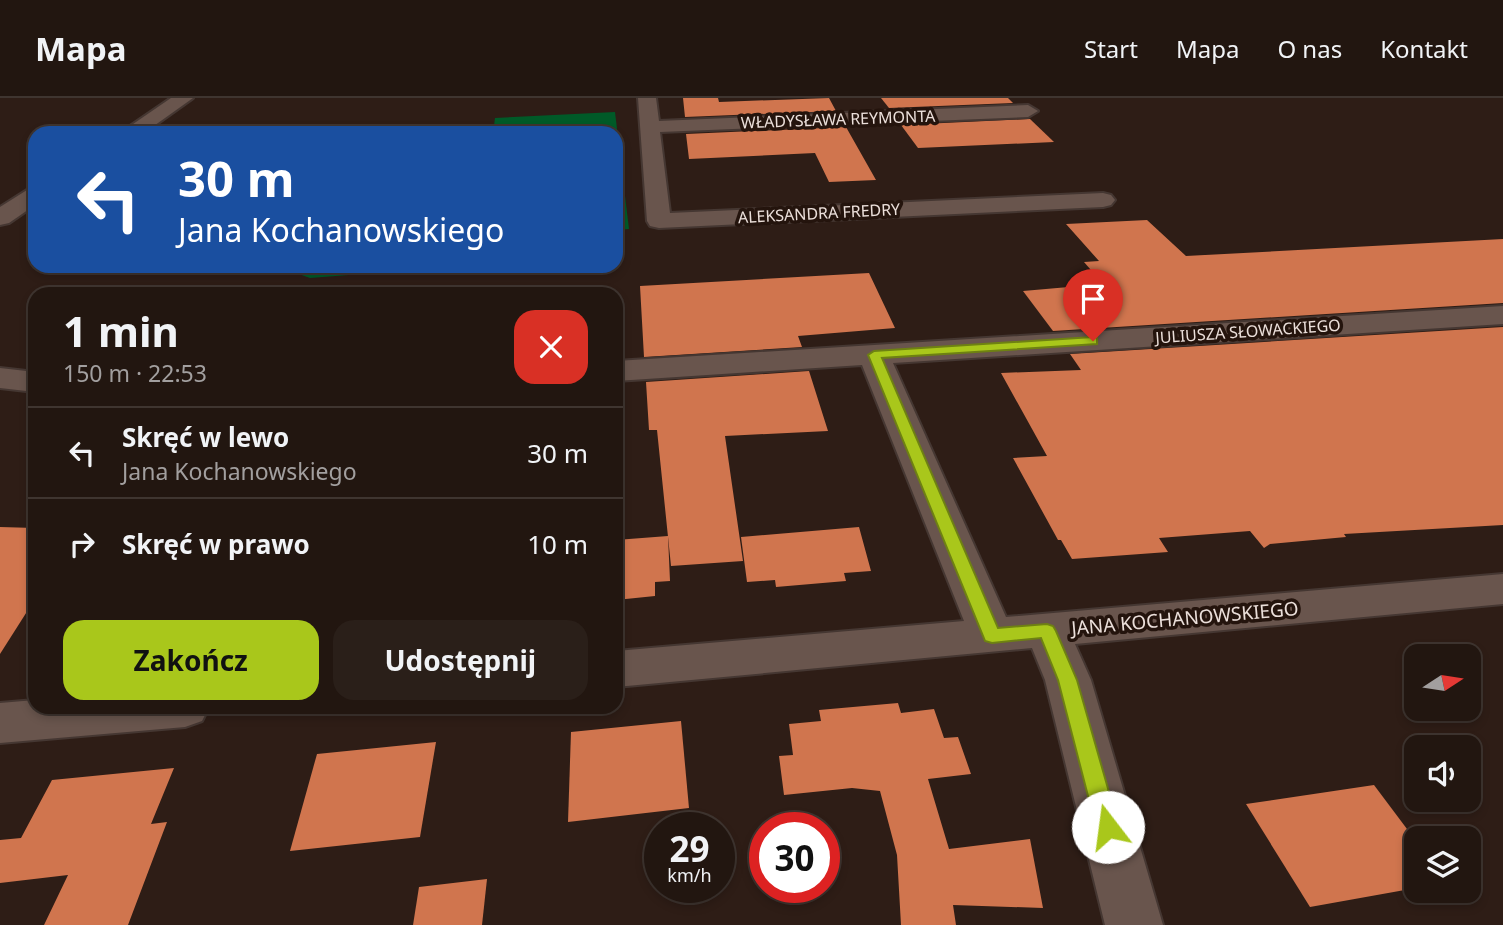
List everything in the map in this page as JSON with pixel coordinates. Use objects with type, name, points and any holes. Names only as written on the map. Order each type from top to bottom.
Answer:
[{"type":"street","points":[[141,126],[184,98]]},
{"type":"street","name":"ALEKSANDRA FREDRY","points":[[647,98],[659,221],[1103,200]]},
{"type":"street","name":"WŁADYSŁAWA REYMONTA","points":[[649,127],[1028,111]]},
{"type":"street","points":[[0,218],[28,200]]},
{"type":"street","name":"JULIUSZA SŁOWACKIEGO","points":[[623,371],[1503,314]]},
{"type":"street","points":[[874,355],[992,636]]},
{"type":"street","points":[[0,378],[28,381]]},
{"type":"street","name":"JANA KOCHANOWSKIEGO","points":[[623,668],[1503,589]]},
{"type":"street","points":[[1047,631],[1068,680],[1134,925]]},
{"type":"street","points":[[0,723],[104,714]]},
{"type":"green space","points":[[615,112],[617,126],[494,126],[495,118]]},
{"type":"green space","points":[[623,179],[629,229],[623,229]]},
{"type":"green space","points":[[296,273],[374,273],[310,278]]},
{"type":"building","points":[[683,98],[718,98],[719,102],[829,98],[836,111],[685,117]]},
{"type":"building","points":[[881,98],[1008,98],[1013,103],[889,108]]},
{"type":"building","points":[[1030,119],[1054,142],[918,148],[901,125]]},
{"type":"building","points":[[846,127],[876,180],[829,182],[815,153],[689,159],[686,134]]},
{"type":"building","points":[[1147,220],[1186,256],[1503,239],[1503,303],[1053,331],[1023,291],[1103,284],[1084,262],[1099,261],[1066,224]]},
{"type":"building","points":[[869,273],[895,328],[798,336],[802,347],[644,357],[640,286]]},
{"type":"building","points":[[1503,327],[1503,525],[1344,534],[1346,537],[1270,544],[1264,548],[1250,531],[1159,538],[1168,552],[1072,559],[1061,540],[1058,540],[1013,458],[1047,456],[1001,373],[1081,370],[1070,354]]},
{"type":"building","points":[[809,371],[828,431],[725,436],[743,561],[671,566],[657,430],[649,430],[646,382]]},
{"type":"building","points":[[0,527],[28,528],[28,610],[0,654]]},
{"type":"building","points":[[859,527],[871,571],[844,573],[846,581],[776,587],[775,580],[747,582],[741,537]]},
{"type":"building","points":[[668,536],[670,581],[655,582],[655,596],[623,599],[623,539]]},
{"type":"building","points":[[898,703],[901,713],[934,709],[944,738],[958,737],[971,774],[928,779],[949,849],[1030,839],[1043,908],[953,905],[956,925],[901,925],[897,855],[880,791],[852,788],[784,795],[779,756],[793,755],[789,724],[821,721],[819,710]]},
{"type":"building","points":[[681,721],[689,808],[568,822],[571,732]]},
{"type":"building","points":[[436,742],[420,837],[290,851],[317,754]]},
{"type":"building","points":[[174,768],[151,824],[167,822],[128,925],[44,925],[68,875],[0,883],[0,840],[21,838],[52,780]]},
{"type":"building","points":[[1374,785],[1405,826],[1404,890],[1310,907],[1246,804]]},
{"type":"building","points":[[487,879],[482,925],[413,925],[419,887]]},
{"type":"route","points":[[1093,341],[874,355],[992,636],[1047,631],[1068,680],[1108,827]]}]
